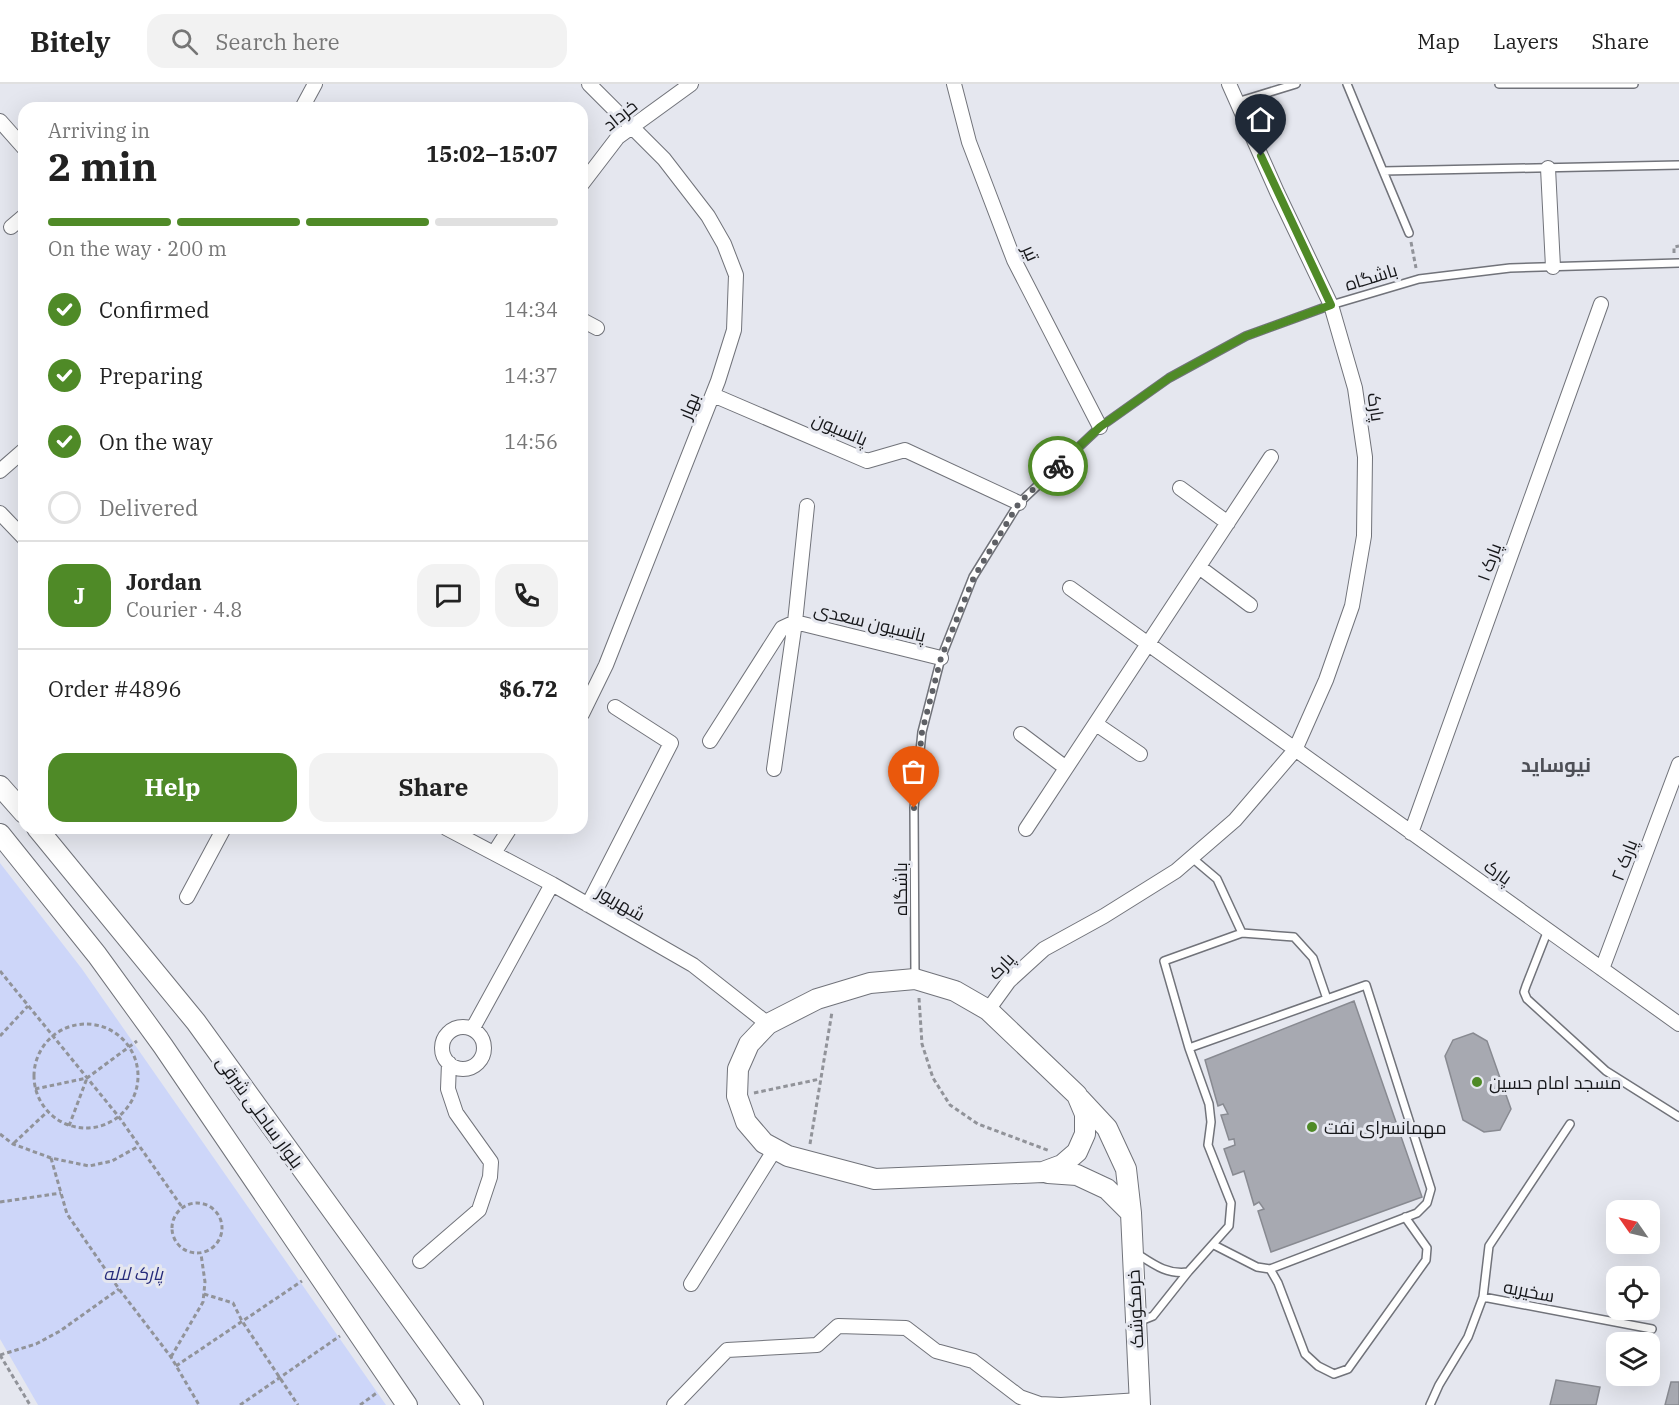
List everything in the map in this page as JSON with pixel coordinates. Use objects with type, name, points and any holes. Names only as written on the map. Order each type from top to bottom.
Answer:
[{"type":"main road","points":[[0,786],[18,806]]},
{"type":"main road","points":[[0,834],[91,946],[150,1028],[407,1405]]},
{"type":"main road","name":"بلوار ساحلی شرقی","points":[[42,834],[196,1022],[473,1405]]},
{"type":"main road","points":[[915,979],[870,983],[817,999],[768,1024],[749,1044],[738,1069],[737,1096],[746,1122],[764,1143],[788,1156],[875,1179],[1043,1172],[1077,1174],[1107,1189],[1131,1213]]},
{"type":"main road","name":"خرمکوشک","points":[[915,979],[955,991],[988,1010],[1077,1095],[1107,1128],[1126,1168],[1131,1213],[1140,1403]]},
{"type":"main road","points":[[1043,1172],[1062,1166],[1070,1159],[1077,1152],[1085,1134],[1085,1114],[1077,1095]]},
{"type":"main road","points":[[443,1364],[461,1405]]},
{"type":"street","points":[[305,102],[315,84]]},
{"type":"street","name":"بهار","points":[[588,702],[606,665],[713,394],[734,330],[736,275],[724,244],[708,216],[664,159],[589,84]]},
{"type":"street","name":"خرداد","points":[[588,176],[618,137],[691,84]]},
{"type":"street","name":"تیر","points":[[954,84],[969,142],[1014,260],[1100,427]]},
{"type":"street","name":"پارک","points":[[988,1010],[1009,981],[1044,949],[1104,916],[1176,871],[1235,820],[1295,750],[1326,680],[1352,606],[1364,536],[1365,457],[1354,388],[1331,305],[1229,84]]},
{"type":"street","points":[[0,121],[18,141]]},
{"type":"street","points":[[1548,168],[1553,267]]},
{"type":"street","points":[[12,227],[18,222]]},
{"type":"street","name":"پارک ۱","points":[[1411,833],[1602,304]]},
{"type":"street","points":[[588,323],[597,328]]},
{"type":"street","name":"پانسیون","points":[[713,394],[867,461],[905,450],[1019,503]]},
{"type":"street","points":[[0,471],[18,455]]},
{"type":"street","points":[[1026,829],[1271,457]]},
{"type":"street","points":[[1180,488],[1228,524]]},
{"type":"street","points":[[774,769],[795,622],[807,506]]},
{"type":"street","points":[[0,513],[18,532]]},
{"type":"street","points":[[1199,567],[1250,605]]},
{"type":"street","name":"پارک","points":[[1070,588],[1679,1024]]},
{"type":"street","name":"پانسیون سعدی","points":[[710,741],[782,628],[795,622],[941,658]]},
{"type":"street","points":[[588,904],[671,743],[615,707]]},
{"type":"street","points":[[1096,724],[1140,754]]},
{"type":"street","points":[[1021,734],[1066,768]]},
{"type":"street","name":"پارک ۲","points":[[1602,969],[1679,764]]},
{"type":"street","points":[[187,897],[221,834]]},
{"type":"street","name":"شهریور","points":[[458,834],[588,904],[693,965],[768,1024]]},
{"type":"street","points":[[494,853],[506,834]]},
{"type":"street","points":[[472,1028],[552,884]]},
{"type":"street","points":[[459,1026],[472,1028],[478,1033],[484,1046],[481,1060],[469,1068],[455,1067],[449,1063],[442,1052],[444,1038],[459,1026]]},
{"type":"street","points":[[420,1261],[479,1210],[490,1177],[491,1162],[456,1113],[448,1089],[449,1063]]},
{"type":"street","points":[[691,1284],[775,1149]]},
{"type":"street","points":[[674,1405],[727,1350],[817,1345],[838,1326],[906,1328],[936,1351],[973,1361],[1020,1397],[1040,1404],[1140,1403]]},
{"type":"lane","points":[[1237,102],[1296,84]]},
{"type":"lane","points":[[1347,84],[1409,233]]},
{"type":"lane","points":[[1499,84],[1634,84]]},
{"type":"lane","points":[[1383,171],[1679,165]]},
{"type":"lane","name":"باشگاه","points":[[915,979],[914,808],[922,732],[941,658],[974,577],[1019,503],[1100,427],[1169,378],[1246,336],[1331,305],[1419,279],[1510,268],[1679,264]]},
{"type":"lane","points":[[1191,857],[1217,879],[1242,933]]},
{"type":"lane","points":[[1548,930],[1524,992],[1527,999],[1606,1071],[1679,1118]]},
{"type":"lane","points":[[1136,1322],[1153,1316],[1188,1272],[1214,1245],[1229,1226],[1231,1203],[1208,1145],[1211,1122],[1209,1104],[1189,1048],[1164,961],[1242,933],[1294,937],[1313,958],[1327,999]]},
{"type":"lane","points":[[1189,1048],[1366,985],[1431,1189],[1428,1203],[1417,1213],[1270,1269],[1257,1267],[1214,1245]]},
{"type":"lane","points":[[1483,1297],[1489,1246],[1570,1124]]},
{"type":"lane","points":[[1270,1269],[1278,1283],[1305,1354],[1334,1374],[1348,1369],[1426,1260],[1427,1248],[1405,1218]]},
{"type":"lane","points":[[1132,1251],[1163,1270],[1176,1274],[1188,1272]]},
{"type":"lane","name":"سخیریه","points":[[1430,1405],[1439,1385],[1468,1337],[1483,1297],[1652,1329]]},
{"type":"path","points":[[1409,233],[1419,279]]},
{"type":"path","points":[[0,971],[119,1117],[182,1208]]},
{"type":"path","points":[[915,979],[920,1007],[922,1044],[933,1078],[950,1105],[978,1124],[1070,1159]]},
{"type":"path","points":[[808,1161],[835,993]]},
{"type":"path","points":[[0,1036],[27,1006]]},
{"type":"path","points":[[80,1023],[94,1023],[114,1032],[130,1047],[137,1061],[139,1076],[136,1092],[119,1117],[103,1125],[86,1128],[69,1126],[47,1112],[35,1089],[33,1074],[36,1059],[43,1046],[53,1035],[65,1027],[80,1023]]},
{"type":"path","points":[[35,1089],[87,1078],[130,1047],[150,1028]]},
{"type":"path","points":[[69,1126],[87,1078]]},
{"type":"path","points":[[737,1096],[821,1078]]},
{"type":"path","points":[[13,1144],[47,1112]]},
{"type":"path","points":[[0,1134],[13,1144],[51,1158],[89,1166],[112,1161],[139,1146]]},
{"type":"path","points":[[51,1158],[67,1215],[171,1357],[199,1405]]},
{"type":"path","points":[[0,1202],[61,1193]]},
{"type":"path","points":[[198,1202],[206,1203],[219,1214],[223,1230],[216,1246],[201,1253],[185,1250],[174,1238],[172,1221],[182,1208],[198,1202]]},
{"type":"path","points":[[171,1357],[203,1302],[205,1282],[201,1253]]},
{"type":"path","points":[[177,1366],[317,1270]]},
{"type":"path","points":[[30,1405],[0,1355],[36,1344],[60,1331],[119,1289]]},
{"type":"path","points":[[204,1294],[233,1303],[242,1321],[298,1405]]},
{"type":"path","points":[[240,1405],[355,1326]]},
{"type":"path","points":[[360,1405],[392,1382]]},
{"type":"green space","name":"پارک لاله","points":[[0,863],[82,969],[386,1405],[38,1405],[0,1339]]},
{"type":"building","name":"مهمانسرای نفت","points":[[1354,1001],[1422,1197],[1271,1252],[1258,1211],[1264,1209],[1259,1202],[1254,1205],[1244,1171],[1233,1175],[1224,1149],[1235,1145],[1234,1139],[1229,1140],[1221,1115],[1228,1114],[1223,1104],[1218,1106],[1205,1060]]},
{"type":"building","name":"مسجد امام حسین","points":[[1473,1033],[1487,1041],[1511,1109],[1500,1130],[1484,1132],[1463,1120],[1445,1056],[1453,1040]]},
{"type":"building","points":[[1556,1380],[1600,1387],[1596,1405],[1550,1405]]},
{"type":"building","points":[[1671,1382],[1679,1382],[1679,1405],[1665,1405]]},
{"type":"way so far","points":[[914,808],[922,732],[941,658],[974,577],[1019,503],[1058,466]]},
{"type":"place","name":"مسجد امام حسین","points":[[1477,1082]]},
{"type":"place","name":"مهمانسرای نفت","points":[[1312,1127]]},
{"type":"district","name":"نیوساید","points":[[1556,764]]},
{"type":"route","points":[[1058,466],[1100,427],[1169,378],[1246,336],[1331,305],[1261,156]]}]
